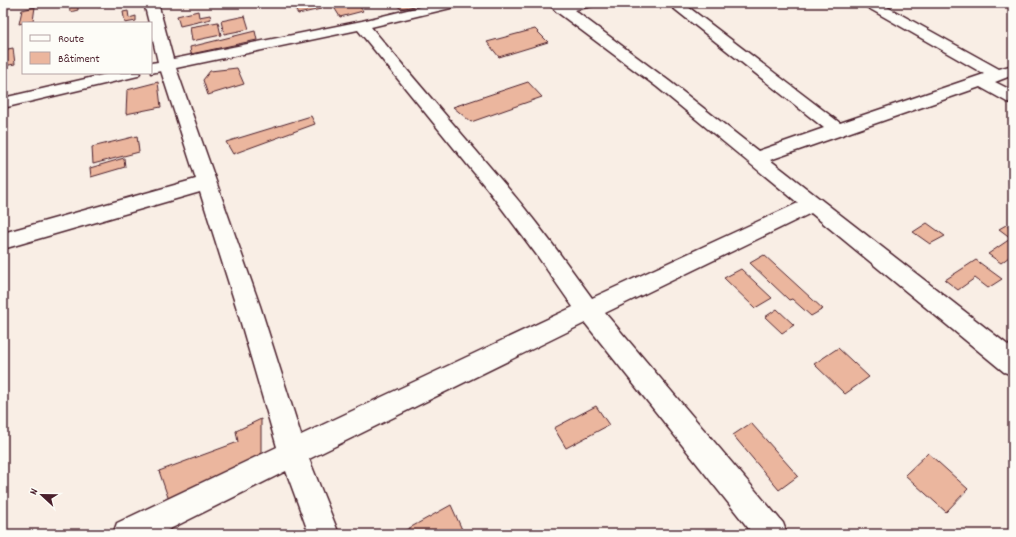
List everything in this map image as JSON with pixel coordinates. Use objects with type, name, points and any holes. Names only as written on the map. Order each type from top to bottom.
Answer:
[{"type":"street","points":[[152,3],[159,66],[206,183],[248,306],[293,454],[324,534]]},
{"type":"street","points":[[159,66],[362,24],[454,3]]},
{"type":"street","points":[[559,6],[587,3]]},
{"type":"street","points":[[674,3],[838,130]]},
{"type":"street","points":[[870,3],[989,78],[1013,98]]},
{"type":"street","points":[[559,6],[663,84],[1013,364]]},
{"type":"street","points":[[362,24],[426,104],[495,185],[544,248],[589,311],[772,534]]},
{"type":"street","points":[[756,158],[1013,70]]},
{"type":"street","points":[[3,103],[128,74]]},
{"type":"street","points":[[3,241],[206,183]]},
{"type":"street","points":[[128,534],[504,350],[813,204]]},
{"type":"building","points":[[69,3],[78,3],[78,10],[70,12]]},
{"type":"building","points":[[291,3],[316,3],[321,9],[298,14]]},
{"type":"building","points":[[357,3],[363,11],[340,17],[332,4]]},
{"type":"building","points":[[394,3],[411,3],[414,6],[401,9]]},
{"type":"building","points":[[98,4],[115,4],[98,7]]},
{"type":"building","points":[[35,7],[33,21],[22,22],[19,24],[22,10]]},
{"type":"building","points":[[128,11],[129,18],[136,16],[136,21],[125,22],[123,12]]},
{"type":"building","points":[[198,11],[199,17],[210,15],[211,19],[180,26],[177,16]]},
{"type":"building","points":[[245,16],[249,29],[224,34],[221,21]]},
{"type":"building","points":[[218,22],[221,35],[192,41],[190,27]]},
{"type":"building","points":[[535,29],[548,42],[499,57],[487,42]]},
{"type":"building","points":[[255,31],[257,40],[191,54],[190,47]]},
{"type":"building","points":[[13,48],[15,64],[3,66],[3,50]]},
{"type":"building","points":[[237,68],[244,84],[208,95],[203,80],[210,71]]},
{"type":"building","points":[[158,82],[161,107],[126,114],[127,90]]},
{"type":"building","points":[[528,82],[542,97],[471,122],[453,107]]},
{"type":"building","points":[[311,116],[315,124],[233,154],[226,142]]},
{"type":"building","points":[[137,136],[139,152],[93,164],[92,147]]},
{"type":"building","points":[[124,158],[125,167],[91,177],[90,168]]},
{"type":"building","points":[[927,223],[945,236],[930,244],[913,232]]},
{"type":"building","points":[[1006,225],[1013,229],[1013,236],[1011,238],[999,229]]},
{"type":"building","points":[[1010,239],[1013,241],[1013,254],[1001,263],[988,254]]},
{"type":"building","points":[[764,255],[823,309],[811,316],[792,299],[789,300],[750,263]]},
{"type":"building","points":[[976,260],[1002,279],[988,288],[975,278],[958,290],[945,280]]},
{"type":"building","points":[[741,269],[772,298],[755,308],[724,278]]},
{"type":"building","points":[[777,309],[794,325],[782,333],[765,317]]},
{"type":"building","points":[[838,348],[869,377],[845,394],[814,364]]},
{"type":"building","points":[[596,406],[609,425],[566,448],[554,428]]},
{"type":"building","points":[[261,419],[261,455],[170,503],[159,471],[238,442],[236,431]]},
{"type":"building","points":[[751,423],[798,476],[779,490],[733,435]]},
{"type":"building","points":[[928,453],[968,489],[946,512],[905,475]]},
{"type":"building","points":[[451,505],[464,534],[406,534],[404,531]]}]
